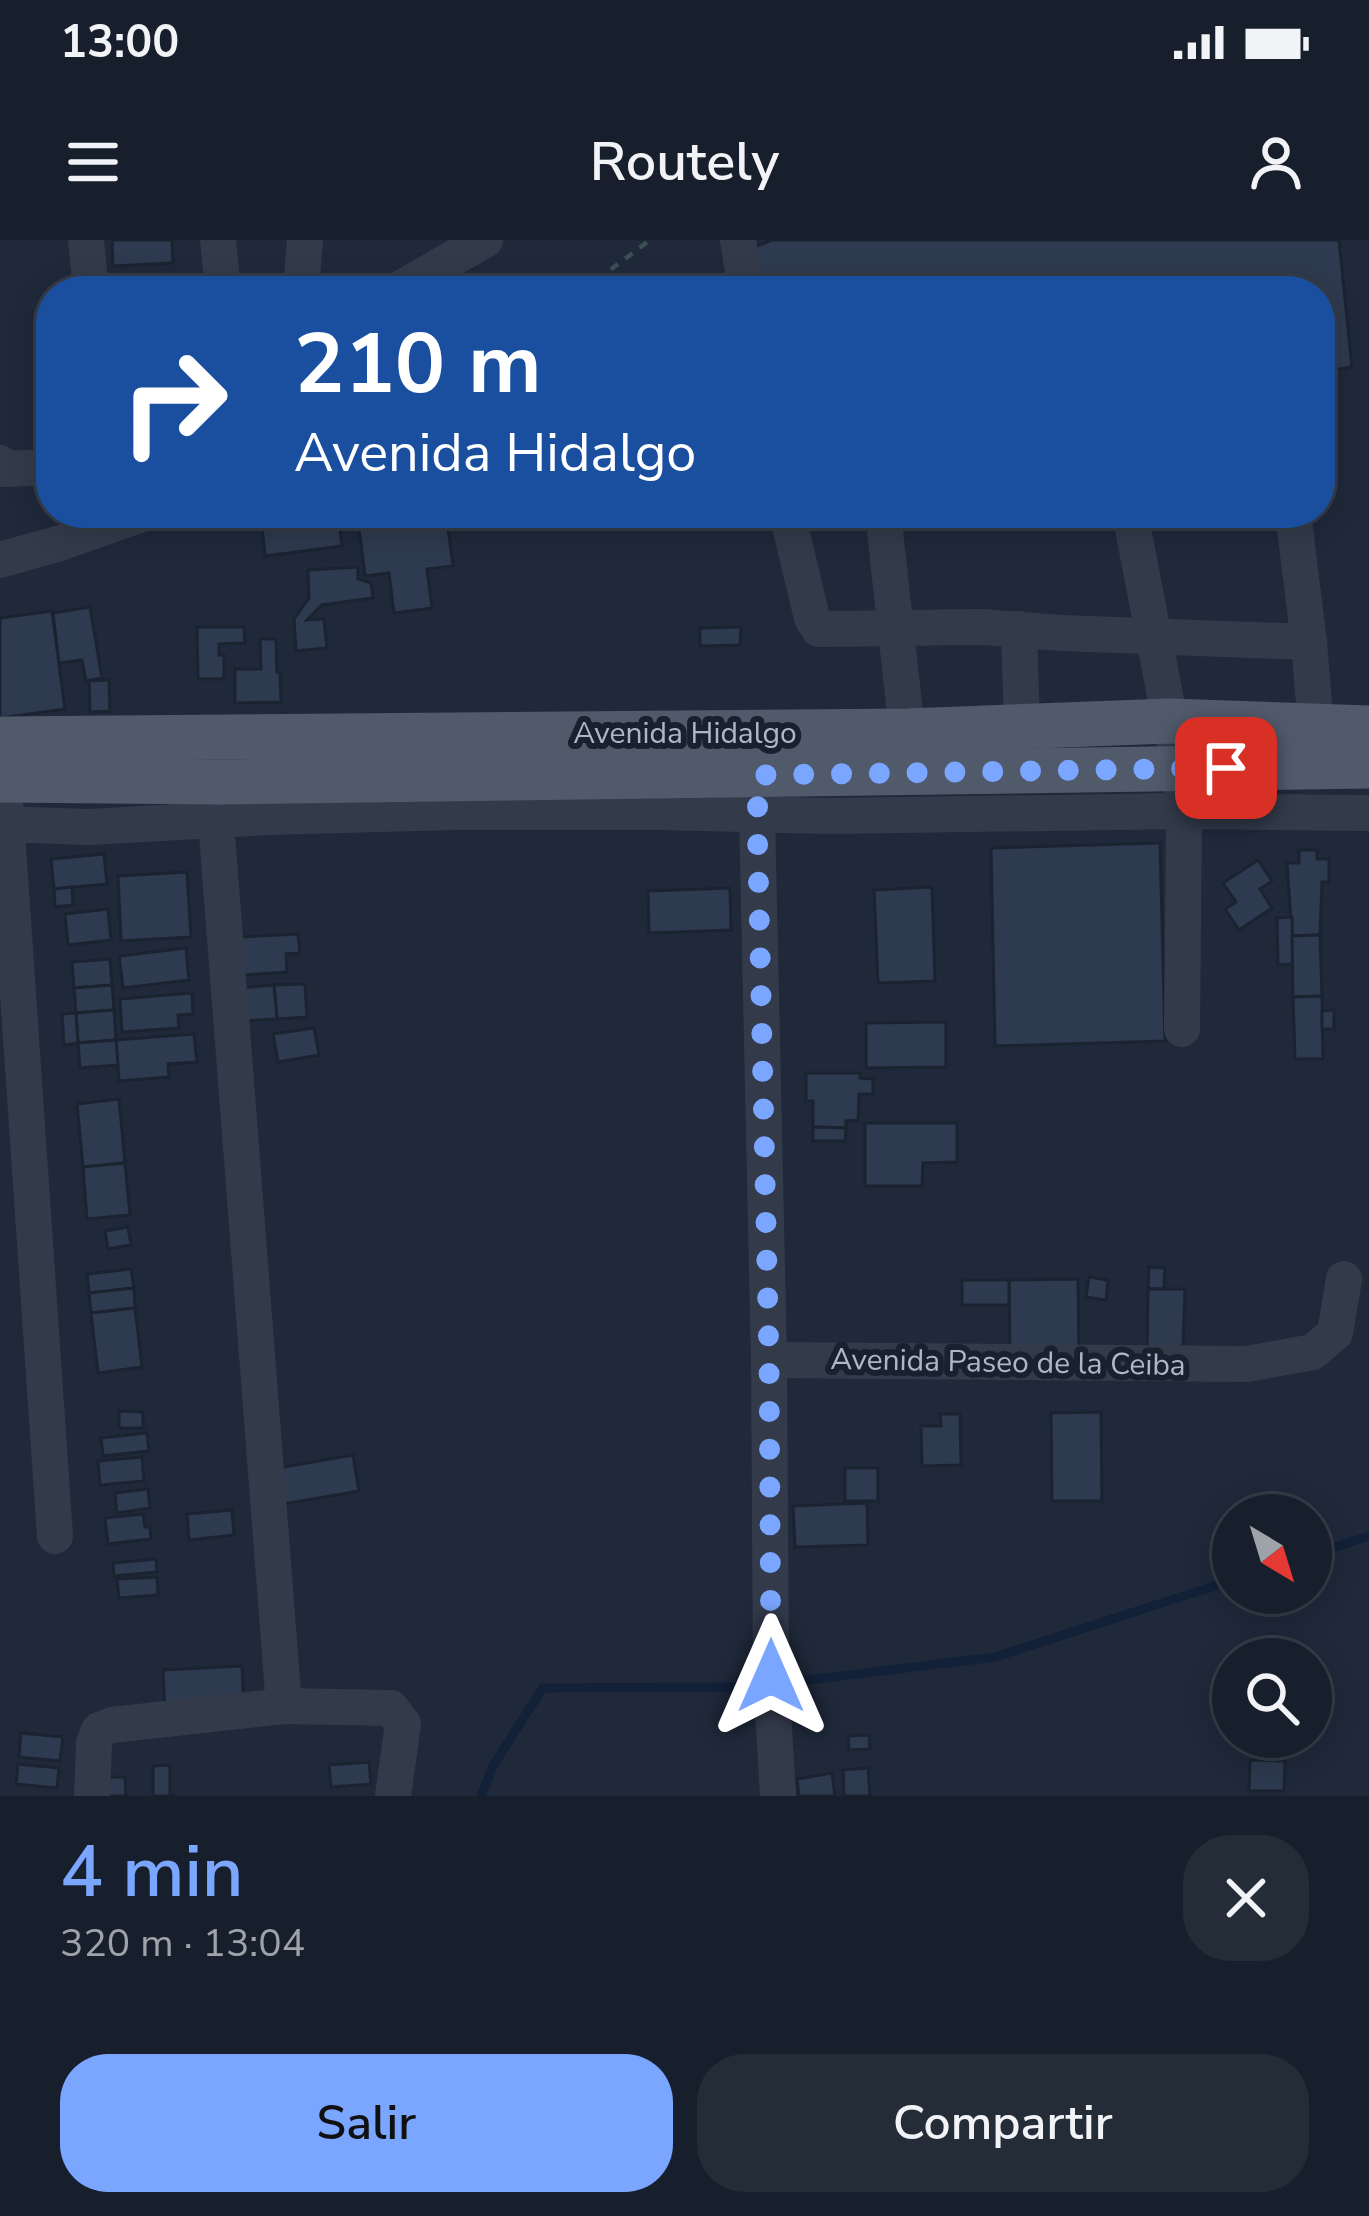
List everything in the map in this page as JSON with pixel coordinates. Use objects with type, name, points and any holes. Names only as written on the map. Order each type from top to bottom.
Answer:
[{"type":"main road","name":"Avenida Hidalgo","points":[[2,790],[907,731],[1169,722],[1369,728]]},
{"type":"main road","name":"Avenida Hidalgo","points":[[2,790],[217,801],[1181,790],[1369,766]]},
{"type":"street","points":[[86,240],[90,276]]},
{"type":"street","points":[[218,240],[222,276]]},
{"type":"street","points":[[302,276],[304,240]]},
{"type":"street","points":[[423,276],[485,240]]},
{"type":"street","points":[[738,240],[744,276]]},
{"type":"street","points":[[0,463],[5,469],[36,468]]},
{"type":"street","points":[[0,560],[57,528]]},
{"type":"street","points":[[791,528],[812,618],[819,629],[982,627],[1309,641]]},
{"type":"street","points":[[885,528],[907,731]]},
{"type":"street","points":[[1133,528],[1181,790],[1182,1029]]},
{"type":"street","points":[[1295,528],[1316,728]]},
{"type":"street","points":[[1019,629],[1022,728]]},
{"type":"street","points":[[2,790],[55,1536]]},
{"type":"street","points":[[1181,790],[1369,813]]},
{"type":"street","points":[[759,794],[771,1676],[778,1796]]},
{"type":"street","points":[[217,801],[284,1706]]},
{"type":"street","name":"Avenida Paseo de la Ceiba","points":[[769,1360],[1247,1364],[1313,1352],[1335,1333],[1344,1279]]},
{"type":"street","points":[[92,1796],[94,1743],[99,1730],[284,1706],[391,1708],[403,1724],[393,1796]]},
{"type":"path","points":[[602,276],[650,240]]},
{"type":"building","points":[[112,240],[172,240],[173,263],[113,266]]},
{"type":"building","points":[[772,240],[1339,240],[1352,367],[1335,370],[1335,276],[744,276],[740,253]]},
{"type":"building","points":[[262,528],[340,528],[342,546],[265,556]]},
{"type":"building","points":[[359,528],[448,528],[453,566],[427,569],[432,608],[394,613],[389,573],[365,576]]},
{"type":"building","points":[[358,567],[358,579],[371,583],[373,598],[322,605],[307,620],[324,619],[327,648],[296,651],[294,619],[309,598],[308,570]]},
{"type":"building","points":[[90,607],[102,678],[86,681],[82,660],[59,663],[53,613]]},
{"type":"building","points":[[52,611],[65,709],[0,718],[0,618]]},
{"type":"building","points":[[197,627],[244,627],[245,643],[219,644],[224,679],[198,679]]},
{"type":"building","points":[[741,627],[740,645],[700,646],[700,628]]},
{"type":"building","points":[[260,639],[276,639],[281,702],[235,703],[235,669],[261,669]]},
{"type":"building","points":[[109,680],[110,711],[90,712],[89,681]]},
{"type":"building","points":[[1160,843],[1165,1041],[995,1046],[991,848]]},
{"type":"building","points":[[1299,850],[1317,850],[1317,859],[1329,859],[1329,882],[1322,882],[1320,935],[1292,936],[1287,863],[1299,863]]},
{"type":"building","points":[[104,854],[107,884],[54,889],[51,859]]},
{"type":"building","points":[[1258,860],[1272,881],[1260,889],[1272,908],[1239,930],[1225,909],[1236,902],[1223,883]]},
{"type":"building","points":[[187,872],[191,937],[121,941],[118,876]]},
{"type":"building","points":[[72,887],[73,905],[55,907],[54,889]]},
{"type":"building","points":[[932,887],[935,981],[878,983],[874,890]]},
{"type":"building","points":[[730,888],[731,930],[649,933],[648,891]]},
{"type":"building","points":[[108,909],[111,940],[68,945],[65,914]]},
{"type":"building","points":[[1292,917],[1293,964],[1278,965],[1277,918]]},
{"type":"building","points":[[298,934],[300,953],[286,954],[287,972],[243,975],[240,937]]},
{"type":"building","points":[[1320,935],[1322,996],[1293,997],[1292,936]]},
{"type":"building","points":[[186,948],[189,980],[123,988],[119,956]]},
{"type":"building","points":[[110,959],[112,985],[74,988],[72,962]]},
{"type":"building","points":[[305,984],[307,1017],[277,1019],[274,985]]},
{"type":"building","points":[[112,985],[114,1010],[76,1013],[74,988]]},
{"type":"building","points":[[274,985],[277,1019],[241,1021],[239,988]]},
{"type":"building","points":[[192,993],[193,1014],[178,1015],[179,1028],[122,1032],[120,999]]},
{"type":"building","points":[[1322,996],[1323,1059],[1295,1059],[1293,997]]},
{"type":"building","points":[[114,1010],[116,1040],[78,1043],[76,1013]]},
{"type":"building","points":[[1334,1010],[1334,1029],[1322,1029],[1322,1011]]},
{"type":"building","points":[[76,1013],[78,1043],[64,1045],[62,1014]]},
{"type":"building","points":[[946,1022],[946,1067],[866,1068],[866,1023]]},
{"type":"building","points":[[314,1028],[319,1055],[278,1062],[273,1034]]},
{"type":"building","points":[[194,1034],[197,1062],[168,1064],[169,1077],[119,1081],[116,1040]]},
{"type":"building","points":[[116,1040],[118,1065],[80,1068],[78,1043]]},
{"type":"building","points":[[806,1073],[860,1073],[860,1078],[873,1079],[873,1094],[859,1094],[858,1120],[846,1121],[846,1128],[813,1127]]},
{"type":"building","points":[[119,1099],[125,1163],[83,1167],[77,1104]]},
{"type":"building","points":[[865,1123],[957,1123],[957,1162],[923,1163],[922,1186],[865,1186]]},
{"type":"building","points":[[813,1127],[846,1128],[845,1141],[813,1141]]},
{"type":"building","points":[[125,1163],[130,1215],[87,1219],[83,1167]]},
{"type":"building","points":[[128,1227],[131,1245],[108,1249],[105,1231]]},
{"type":"building","points":[[1149,1267],[1165,1268],[1164,1289],[1148,1289]]},
{"type":"building","points":[[131,1269],[134,1288],[89,1293],[87,1274]]},
{"type":"building","points":[[1089,1277],[1108,1280],[1106,1300],[1086,1297]]},
{"type":"building","points":[[1078,1279],[1079,1358],[1010,1358],[1009,1280]]},
{"type":"building","points":[[962,1280],[1009,1280],[1009,1305],[962,1305]]},
{"type":"building","points":[[134,1288],[135,1308],[91,1313],[89,1293]]},
{"type":"building","points":[[1148,1289],[1185,1289],[1183,1346],[1147,1358]]},
{"type":"building","points":[[135,1308],[142,1367],[98,1373],[91,1313]]},
{"type":"building","points":[[119,1411],[143,1412],[143,1428],[119,1428]]},
{"type":"building","points":[[1101,1412],[1102,1501],[1052,1501],[1051,1413]]},
{"type":"building","points":[[940,1414],[960,1414],[961,1465],[922,1466],[921,1426],[941,1426]]},
{"type":"building","points":[[147,1433],[149,1451],[103,1456],[101,1438]]},
{"type":"building","points":[[353,1455],[359,1491],[278,1505],[272,1469]]},
{"type":"building","points":[[142,1457],[144,1481],[100,1485],[98,1461]]},
{"type":"building","points":[[845,1468],[878,1468],[878,1501],[845,1501]]},
{"type":"building","points":[[148,1489],[150,1508],[117,1513],[115,1493]]},
{"type":"building","points":[[867,1503],[868,1545],[795,1547],[793,1506]]},
{"type":"building","points":[[232,1510],[234,1535],[189,1540],[187,1514]]},
{"type":"building","points":[[143,1514],[151,1539],[108,1544],[105,1518]]},
{"type":"building","points":[[156,1559],[157,1572],[114,1576],[113,1563]]},
{"type":"building","points":[[157,1577],[158,1595],[119,1598],[117,1579]]},
{"type":"building","points":[[242,1666],[244,1706],[165,1711],[163,1670]]},
{"type":"building","points":[[21,1733],[63,1737],[60,1761],[19,1757]]},
{"type":"building","points":[[869,1735],[870,1749],[849,1750],[848,1736]]},
{"type":"building","points":[[1250,1760],[1285,1761],[1284,1791],[1249,1791]]},
{"type":"building","points":[[369,1762],[371,1784],[331,1787],[329,1765]]},
{"type":"building","points":[[18,1764],[59,1768],[57,1788],[16,1784]]},
{"type":"building","points":[[170,1765],[170,1794],[177,1796],[153,1796],[153,1766]]},
{"type":"building","points":[[868,1768],[870,1796],[844,1796],[843,1770]]},
{"type":"building","points":[[832,1773],[835,1796],[799,1796],[797,1779]]},
{"type":"building","points":[[106,1777],[125,1777],[126,1796],[106,1796]]},
{"type":"waterway","points":[[1332,1548],[1369,1536]]},
{"type":"waterway","points":[[793,1682],[995,1657],[1212,1587]]},
{"type":"waterway","points":[[481,1796],[494,1764],[543,1688],[744,1687]]},
{"type":"route","points":[[771,1676],[760,775],[1226,768]]}]
